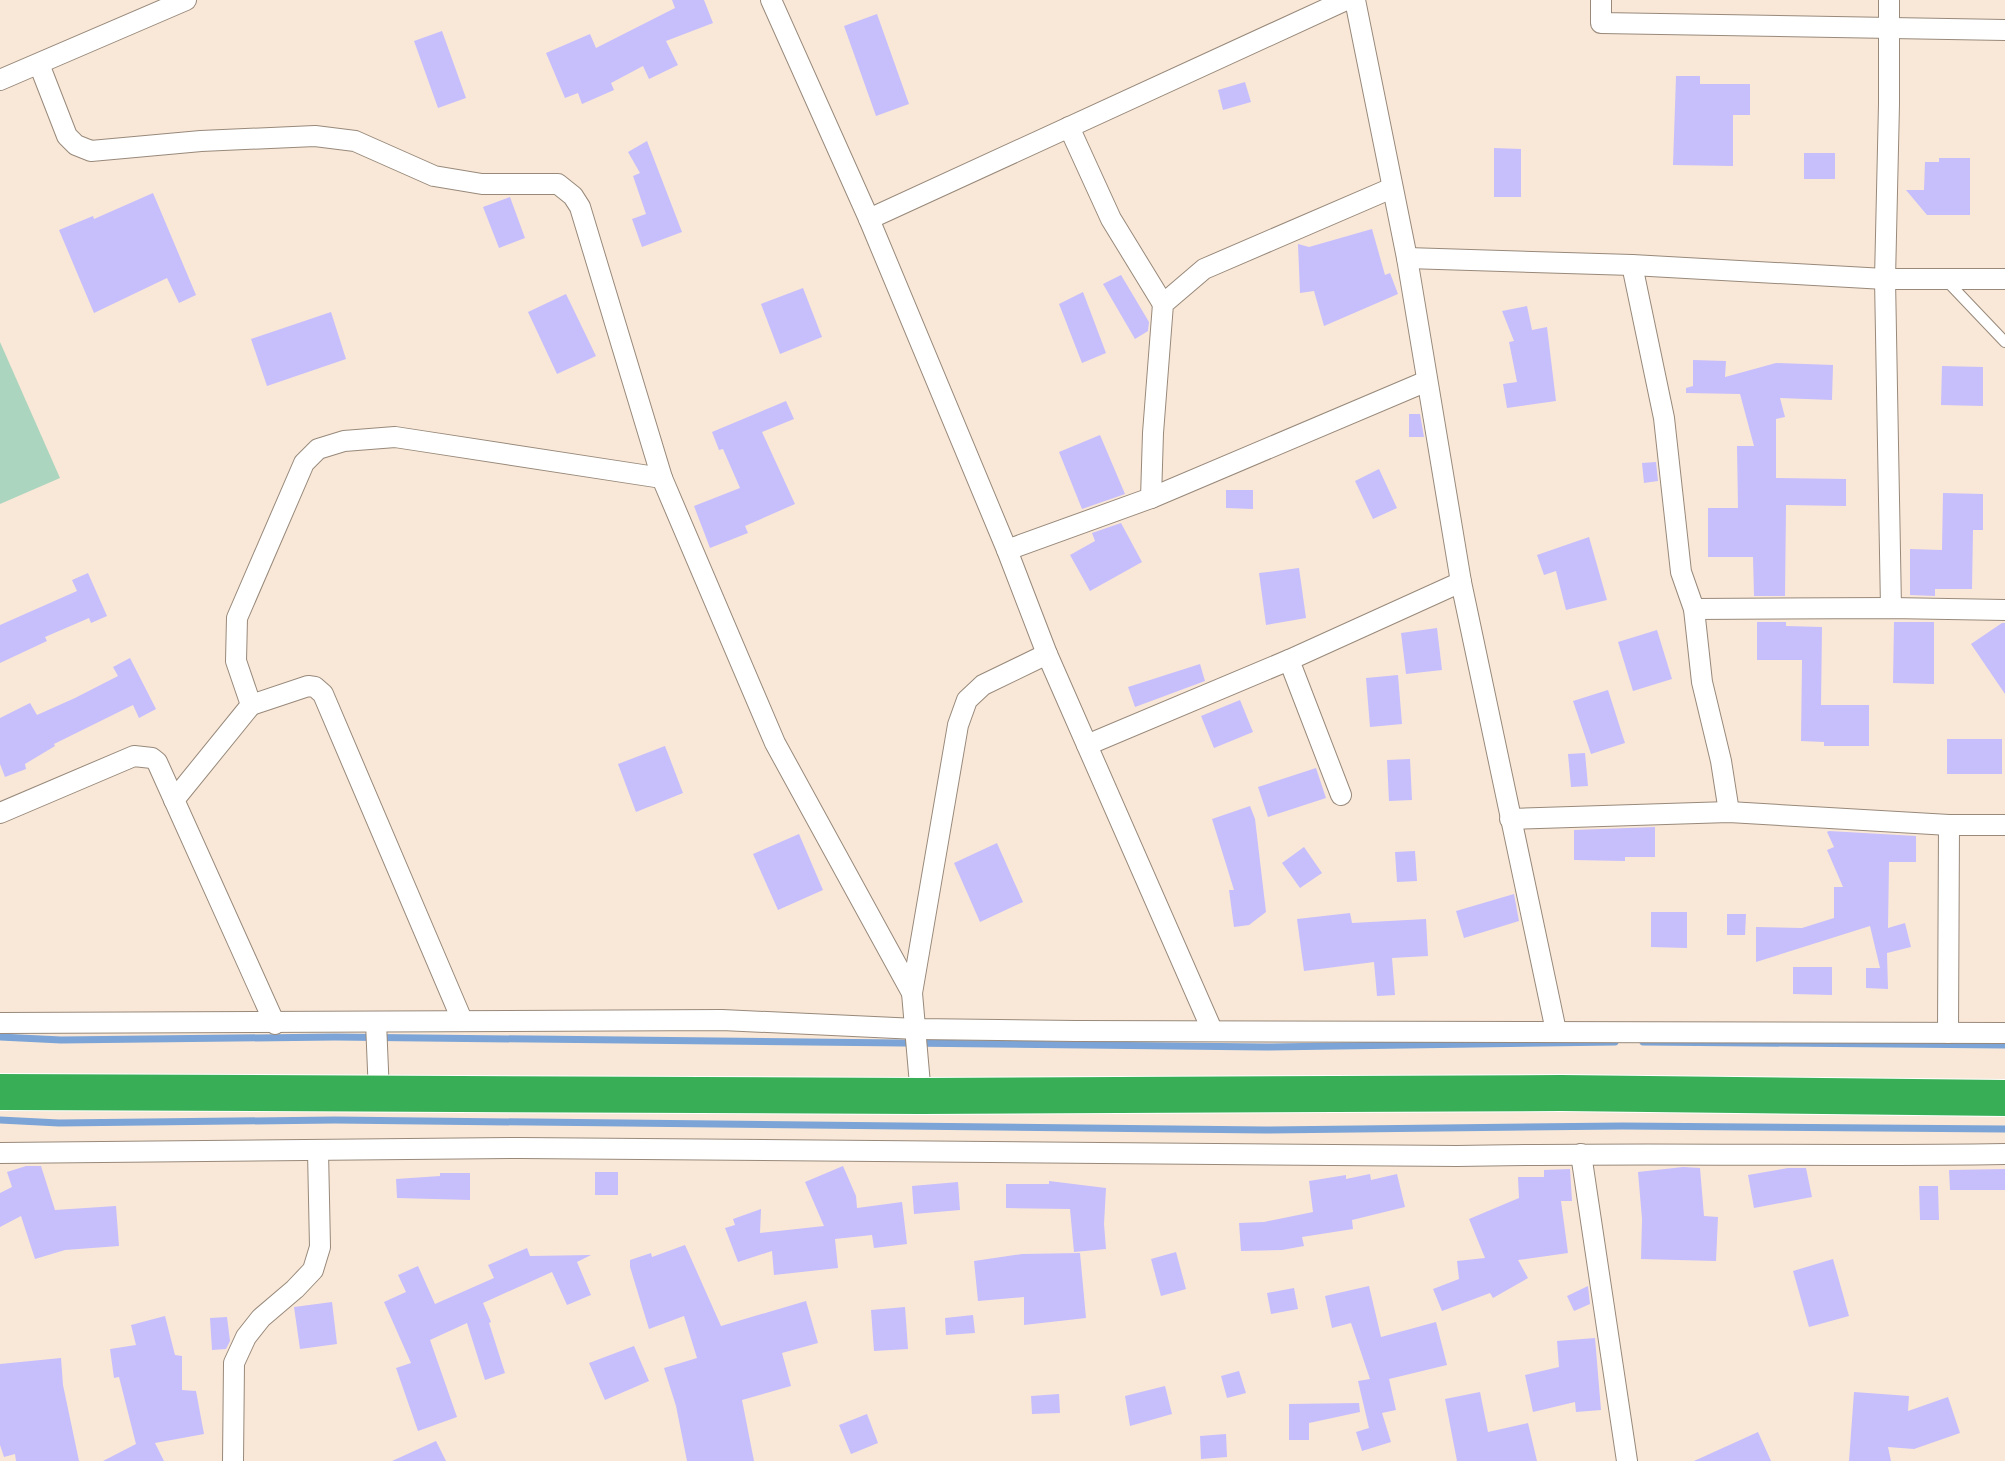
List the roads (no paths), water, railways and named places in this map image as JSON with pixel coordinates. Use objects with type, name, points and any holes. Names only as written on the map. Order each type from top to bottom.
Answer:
[{"type":"highway","points":[[0,1092],[921,1096],[1561,1093],[2005,1098]]},
{"type":"street","points":[[0,80],[186,0]]},
{"type":"street","points":[[771,0],[869,219],[1047,654],[1212,1030]]},
{"type":"street","points":[[869,219],[1346,0]]},
{"type":"street","points":[[1355,0],[1407,258],[1461,582],[1556,1031]]},
{"type":"street","points":[[1601,0],[1601,23],[2005,30]]},
{"type":"street","points":[[1889,0],[1885,279],[1891,608]]},
{"type":"street","points":[[39,64],[67,136],[76,145],[91,151],[201,141],[315,136],[355,141],[434,176],[482,184],[558,184],[573,196],[580,207],[662,478],[775,743],[912,993]]},
{"type":"street","points":[[1069,127],[1111,219],[1163,304],[1151,498]]},
{"type":"street","points":[[1163,304],[1204,269],[1392,188]]},
{"type":"street","points":[[1407,258],[1632,265],[1885,279],[2005,279]]},
{"type":"street","points":[[1632,265],[1664,418],[1681,572],[1694,609],[1702,682],[1721,761],[1729,812]]},
{"type":"street","points":[[1007,550],[1107,516],[1427,381]]},
{"type":"street","points":[[251,705],[236,661],[237,618],[304,463],[318,449],[344,441],[395,437],[662,478]]},
{"type":"street","points":[[1087,745],[1289,660],[1461,582]]},
{"type":"street","points":[[1694,609],[2005,610]]},
{"type":"street","points":[[921,1096],[912,993],[958,725],[967,700],[983,685],[1047,654]]},
{"type":"street","points":[[1289,660],[1341,795]]},
{"type":"street","points":[[174,800],[251,705],[308,686],[315,687],[323,694],[462,1020]]},
{"type":"street","points":[[0,813],[134,756],[147,756],[157,762],[275,1024]]},
{"type":"street","points":[[1510,819],[1729,812],[1949,825],[2005,825]]},
{"type":"street","points":[[1948,1033],[1949,825]]},
{"type":"street","points":[[0,1023],[722,1020],[917,1039],[1212,1030],[2005,1033]]},
{"type":"street","points":[[376,1022],[379,1094]]},
{"type":"street","points":[[0,1153],[520,1148],[1457,1156],[2005,1154]]},
{"type":"street","points":[[233,1461],[234,1363],[246,1337],[261,1318],[313,1270],[320,1247],[318,1151]]},
{"type":"street","points":[[1581,1154],[1627,1461]]},
{"type":"lane","points":[[1943,278],[2005,342]]},
{"type":"waterway","points":[[0,1037],[61,1040],[335,1037],[1265,1047],[1615,1042]]},
{"type":"waterway","points":[[1643,1042],[2005,1045]]},
{"type":"waterway","points":[[0,1120],[59,1123],[335,1120],[1265,1130],[1622,1126],[2005,1129]]}]
